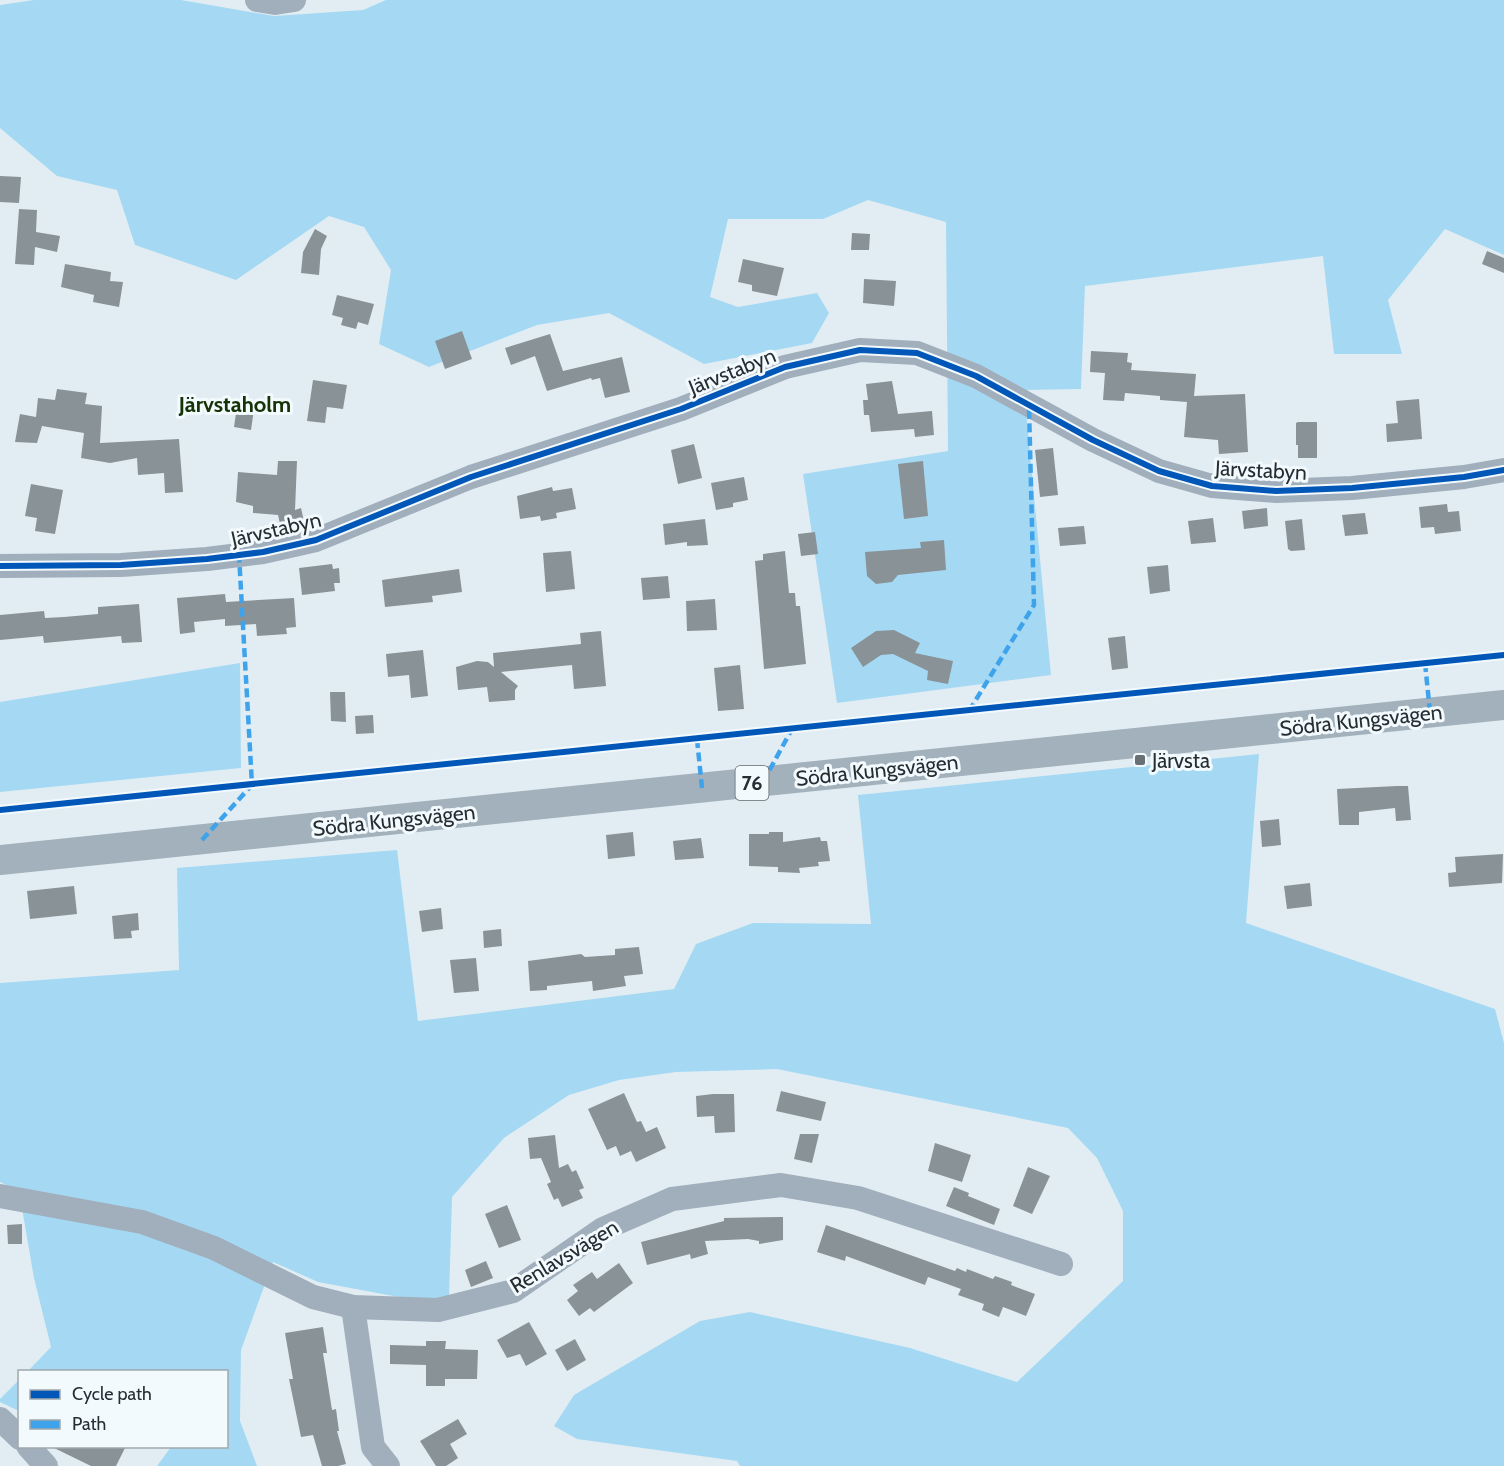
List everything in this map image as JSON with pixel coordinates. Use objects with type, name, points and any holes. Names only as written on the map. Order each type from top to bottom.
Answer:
[{"type":"main road","name":"Södra Kungsvägen","points":[[0,860],[1504,705]]},
{"type":"street","points":[[257,0],[275,3],[294,0]]},
{"type":"street","name":"Järvstabyn","points":[[0,566],[121,565],[207,559],[263,552],[316,540],[471,477],[681,408],[784,367],[860,350],[917,353],[976,376],[1093,441],[1159,471],[1212,486],[1276,491],[1352,488],[1464,477],[1504,470]]},
{"type":"street","name":"Renlavsvägen","points":[[0,1196],[142,1222],[214,1248],[313,1297],[353,1307],[438,1310],[513,1291],[603,1229],[672,1199],[781,1185],[858,1198],[1061,1264]]},
{"type":"street","points":[[353,1307],[373,1447],[388,1466]]},
{"type":"street","points":[[0,1419],[18,1436]]},
{"type":"shaded area","points":[[34,0],[181,0],[274,16],[363,10],[386,0],[1504,0],[1504,255],[1445,229],[1388,300],[1402,354],[1334,354],[1323,256],[1085,286],[1081,389],[1024,390],[1051,675],[837,703],[803,474],[948,451],[946,222],[868,200],[823,219],[728,219],[710,297],[738,307],[817,293],[829,313],[812,343],[704,364],[609,313],[537,325],[429,367],[379,344],[391,270],[364,227],[329,216],[236,280],[135,245],[117,190],[57,176],[0,128],[0,5]]},
{"type":"shaded area","points":[[240,663],[241,768],[0,792],[0,702]]},
{"type":"shaded area","points":[[1259,754],[1246,923],[1495,1009],[1504,1043],[1504,1466],[740,1466],[737,1461],[577,1439],[554,1426],[574,1395],[700,1321],[750,1312],[910,1348],[1017,1382],[1123,1281],[1123,1211],[1097,1158],[1068,1128],[777,1069],[676,1072],[619,1080],[569,1095],[504,1138],[452,1197],[449,1298],[415,1300],[318,1282],[273,1262],[241,1350],[240,1421],[257,1466],[157,1466],[170,1448],[228,1448],[228,1370],[29,1370],[51,1347],[34,1278],[19,1191],[0,1182],[0,983],[179,970],[177,868],[397,850],[418,1021],[674,989],[696,944],[753,923],[871,924],[858,795]]},
{"type":"shaded area","points":[[18,1381],[18,1411],[0,1402],[0,1399]]},
{"type":"building","points":[[0,176],[21,177],[19,203],[0,202]]},
{"type":"building","points":[[19,209],[37,210],[36,232],[60,236],[57,252],[35,247],[34,265],[15,264]]},
{"type":"building","points":[[315,229],[327,236],[321,249],[319,275],[301,273],[303,252]]},
{"type":"building","points":[[852,233],[870,234],[869,250],[851,250]]},
{"type":"building","points":[[1487,251],[1504,258],[1504,273],[1482,264]]},
{"type":"building","points":[[743,259],[784,268],[777,296],[752,291],[752,285],[738,282]]},
{"type":"building","points":[[65,264],[111,272],[110,281],[123,282],[119,307],[93,302],[94,295],[61,287]]},
{"type":"building","points":[[864,279],[896,281],[894,306],[863,303]]},
{"type":"building","points":[[337,295],[374,304],[368,325],[358,322],[356,329],[341,325],[343,318],[332,315]]},
{"type":"building","points":[[462,331],[472,359],[445,369],[435,341]]},
{"type":"building","points":[[550,334],[563,371],[622,357],[630,392],[605,398],[600,378],[592,380],[591,378],[547,391],[535,356],[511,365],[505,348]]},
{"type":"building","points":[[1091,351],[1128,353],[1127,362],[1132,363],[1131,370],[1196,374],[1194,396],[1245,394],[1248,452],[1219,454],[1218,440],[1184,437],[1187,402],[1160,400],[1160,396],[1125,393],[1124,401],[1103,400],[1105,373],[1090,372]]},
{"type":"building","points":[[313,380],[347,385],[343,409],[327,407],[325,423],[307,421]]},
{"type":"building","points":[[892,381],[898,414],[932,411],[934,435],[915,437],[914,429],[871,432],[869,415],[864,415],[863,400],[868,400],[866,384]]},
{"type":"building","points":[[57,389],[87,393],[85,404],[102,406],[100,443],[179,439],[183,492],[165,493],[164,473],[138,475],[137,458],[110,463],[81,458],[84,433],[42,426],[37,443],[15,442],[20,414],[36,417],[38,398],[55,400]]},
{"type":"building","points":[[238,399],[255,402],[251,430],[234,427]]},
{"type":"building","points":[[1419,399],[1422,439],[1387,442],[1386,424],[1398,423],[1396,401]]},
{"type":"building","points":[[1317,422],[1317,458],[1298,458],[1296,423]]},
{"type":"building","points":[[694,444],[702,478],[678,484],[671,450]]},
{"type":"building","points":[[1053,448],[1058,495],[1040,497],[1035,450]]},
{"type":"building","points":[[278,461],[297,461],[295,510],[301,508],[304,522],[281,528],[278,515],[253,513],[253,506],[236,502],[238,472],[277,475]]},
{"type":"building","points":[[923,461],[928,516],[904,519],[898,464]]},
{"type":"building","points":[[744,477],[748,500],[733,503],[733,507],[716,510],[711,483]]},
{"type":"building","points":[[31,484],[63,490],[55,534],[35,531],[37,518],[25,516]]},
{"type":"building","points":[[552,487],[553,491],[572,488],[576,509],[556,513],[557,518],[541,521],[540,516],[520,519],[517,496]]},
{"type":"building","points":[[1447,504],[1448,512],[1459,511],[1461,531],[1435,534],[1434,527],[1421,528],[1419,507]]},
{"type":"building","points":[[1267,508],[1268,526],[1244,529],[1242,511]]},
{"type":"building","points":[[1365,513],[1368,534],[1345,536],[1342,515]]},
{"type":"building","points":[[1213,518],[1216,542],[1191,544],[1188,521]]},
{"type":"building","points":[[705,519],[708,545],[687,546],[687,542],[665,545],[663,524]]},
{"type":"building","points":[[1302,519],[1305,550],[1291,551],[1288,549],[1285,521]]},
{"type":"building","points":[[1084,526],[1086,544],[1060,546],[1058,528]]},
{"type":"building","points":[[815,532],[818,554],[801,556],[798,534]]},
{"type":"building","points":[[944,540],[946,570],[898,575],[892,582],[876,584],[867,576],[865,552],[921,548],[920,542]]},
{"type":"building","points":[[571,551],[575,589],[546,592],[543,553]]},
{"type":"building","points":[[785,551],[789,593],[795,593],[796,606],[800,606],[806,664],[764,669],[755,561],[763,560],[763,554]]},
{"type":"building","points":[[332,564],[333,569],[339,568],[340,583],[334,583],[335,591],[302,595],[299,568]]},
{"type":"building","points":[[1168,565],[1170,591],[1150,594],[1147,567]]},
{"type":"building","points":[[459,569],[462,592],[432,596],[433,602],[385,607],[382,580]]},
{"type":"building","points":[[668,576],[670,598],[643,600],[641,578]]},
{"type":"building","points":[[225,594],[226,602],[294,598],[296,627],[286,628],[287,634],[257,636],[256,624],[225,626],[225,619],[194,622],[195,632],[180,634],[177,598]]},
{"type":"building","points":[[715,599],[717,630],[687,631],[686,601]]},
{"type":"building","points":[[139,604],[142,642],[122,643],[121,636],[44,643],[43,636],[0,640],[0,615],[44,611],[45,618],[64,617],[98,614],[98,607]]},
{"type":"building","points":[[894,630],[920,643],[915,653],[953,661],[948,684],[927,680],[928,671],[893,654],[881,655],[863,667],[851,648],[876,631]]},
{"type":"building","points":[[601,631],[606,686],[574,689],[572,665],[501,672],[518,686],[515,690],[515,700],[489,702],[487,687],[458,690],[456,667],[477,661],[488,662],[494,667],[493,653],[581,644],[580,633]]},
{"type":"building","points":[[1125,636],[1128,668],[1112,670],[1108,638]]},
{"type":"building","points":[[423,650],[428,696],[411,698],[409,675],[388,677],[386,654]]},
{"type":"building","points":[[740,665],[744,709],[718,711],[714,668]]},
{"type":"building","points":[[330,692],[345,692],[346,722],[331,721]]},
{"type":"building","points":[[373,715],[374,733],[356,734],[355,716]]},
{"type":"building","points":[[1408,786],[1411,820],[1396,821],[1395,808],[1359,812],[1359,825],[1339,825],[1337,789]]},
{"type":"building","points":[[1279,819],[1281,845],[1262,847],[1260,821]]},
{"type":"building","points":[[633,832],[635,856],[608,859],[606,835]]},
{"type":"building","points":[[769,832],[783,832],[783,842],[820,837],[821,841],[827,841],[830,861],[818,862],[819,866],[799,868],[800,873],[778,872],[778,867],[749,866],[749,834],[769,834]]},
{"type":"building","points":[[701,838],[704,858],[675,860],[673,841]]},
{"type":"building","points":[[1503,854],[1502,883],[1449,887],[1448,873],[1456,872],[1455,857]]},
{"type":"building","points":[[1310,883],[1312,906],[1287,909],[1284,886]]},
{"type":"building","points":[[74,886],[77,914],[30,919],[27,891]]},
{"type":"building","points":[[441,908],[443,929],[422,932],[419,911]]},
{"type":"building","points":[[138,913],[139,930],[131,931],[132,938],[114,939],[112,916]]},
{"type":"building","points":[[501,929],[502,946],[484,948],[483,931]]},
{"type":"building","points":[[639,947],[643,974],[624,976],[626,986],[593,991],[592,981],[547,986],[547,990],[530,991],[528,961],[581,954],[585,957],[615,955],[615,949]]},
{"type":"building","points":[[476,958],[479,991],[454,993],[450,960]]},
{"type":"building","points":[[781,1091],[826,1102],[821,1121],[776,1111]]},
{"type":"building","points":[[624,1093],[637,1122],[641,1121],[646,1132],[657,1127],[666,1148],[636,1162],[631,1151],[620,1156],[616,1146],[607,1150],[588,1109]]},
{"type":"building","points":[[734,1094],[735,1132],[715,1133],[714,1116],[697,1117],[696,1096]]},
{"type":"building","points":[[800,1134],[819,1134],[812,1163],[794,1159]]},
{"type":"building","points":[[555,1135],[559,1168],[568,1164],[572,1172],[576,1170],[584,1188],[579,1190],[583,1198],[562,1207],[558,1198],[554,1200],[547,1184],[551,1182],[541,1158],[530,1159],[528,1138]]},
{"type":"building","points":[[935,1143],[971,1155],[962,1182],[928,1171]]},
{"type":"building","points":[[1028,1167],[1050,1176],[1032,1214],[1013,1206]]},
{"type":"building","points":[[954,1187],[969,1193],[968,1196],[1000,1209],[994,1225],[946,1206]]},
{"type":"building","points":[[507,1205],[521,1240],[499,1248],[485,1214]]},
{"type":"building","points":[[783,1217],[783,1240],[759,1244],[759,1241],[748,1239],[705,1241],[708,1254],[691,1259],[690,1254],[647,1265],[641,1242],[724,1221],[724,1218]]},
{"type":"building","points":[[22,1224],[22,1244],[8,1244],[7,1225]]},
{"type":"building","points":[[826,1225],[955,1271],[957,1268],[966,1272],[967,1269],[993,1279],[995,1276],[1035,1294],[1026,1316],[1003,1307],[999,1317],[982,1310],[984,1304],[958,1295],[961,1289],[928,1277],[925,1285],[846,1256],[845,1261],[817,1252]]},
{"type":"building","points":[[486,1261],[493,1278],[471,1287],[465,1270]]},
{"type":"building","points":[[619,1263],[633,1283],[594,1312],[590,1308],[579,1316],[567,1300],[578,1291],[573,1285],[592,1272],[597,1279]]},
{"type":"building","points":[[529,1322],[547,1354],[526,1366],[520,1354],[507,1358],[497,1340]]},
{"type":"building","points":[[323,1327],[327,1353],[323,1353],[332,1410],[336,1409],[339,1431],[337,1431],[346,1464],[338,1466],[322,1466],[313,1435],[301,1437],[289,1379],[293,1379],[285,1333]]},
{"type":"building","points":[[575,1339],[586,1360],[567,1371],[555,1350]]},
{"type":"building","points":[[426,1341],[446,1341],[445,1349],[478,1350],[477,1379],[445,1379],[445,1386],[426,1386],[426,1365],[390,1364],[390,1345],[426,1346]]},
{"type":"building","points":[[458,1419],[467,1434],[450,1444],[458,1458],[446,1466],[436,1466],[420,1441]]},
{"type":"building","points":[[54,1448],[125,1448],[116,1466],[91,1466]]},
{"type":"marked path","points":[[969,711],[1034,605],[1029,407]]},
{"type":"marked path","points":[[202,840],[252,785],[239,555]]},
{"type":"marked path","points":[[1425,663],[1430,712]]},
{"type":"marked path","points":[[763,782],[792,729]]},
{"type":"marked path","points":[[697,739],[702,788]]},
{"type":"cycle path","points":[[0,566],[121,565],[207,559],[263,552],[316,540],[471,477],[681,409],[785,367],[860,350],[917,353],[976,376],[1093,440],[1159,471],[1212,486],[1276,491],[1352,488],[1464,477],[1504,470]]},
{"type":"cycle path","points":[[0,810],[1504,655]]},
{"type":"place","name":"Järvsta","points":[[1140,760]]},
{"type":"district","name":"Järvstaholm","points":[[235,404]]}]
